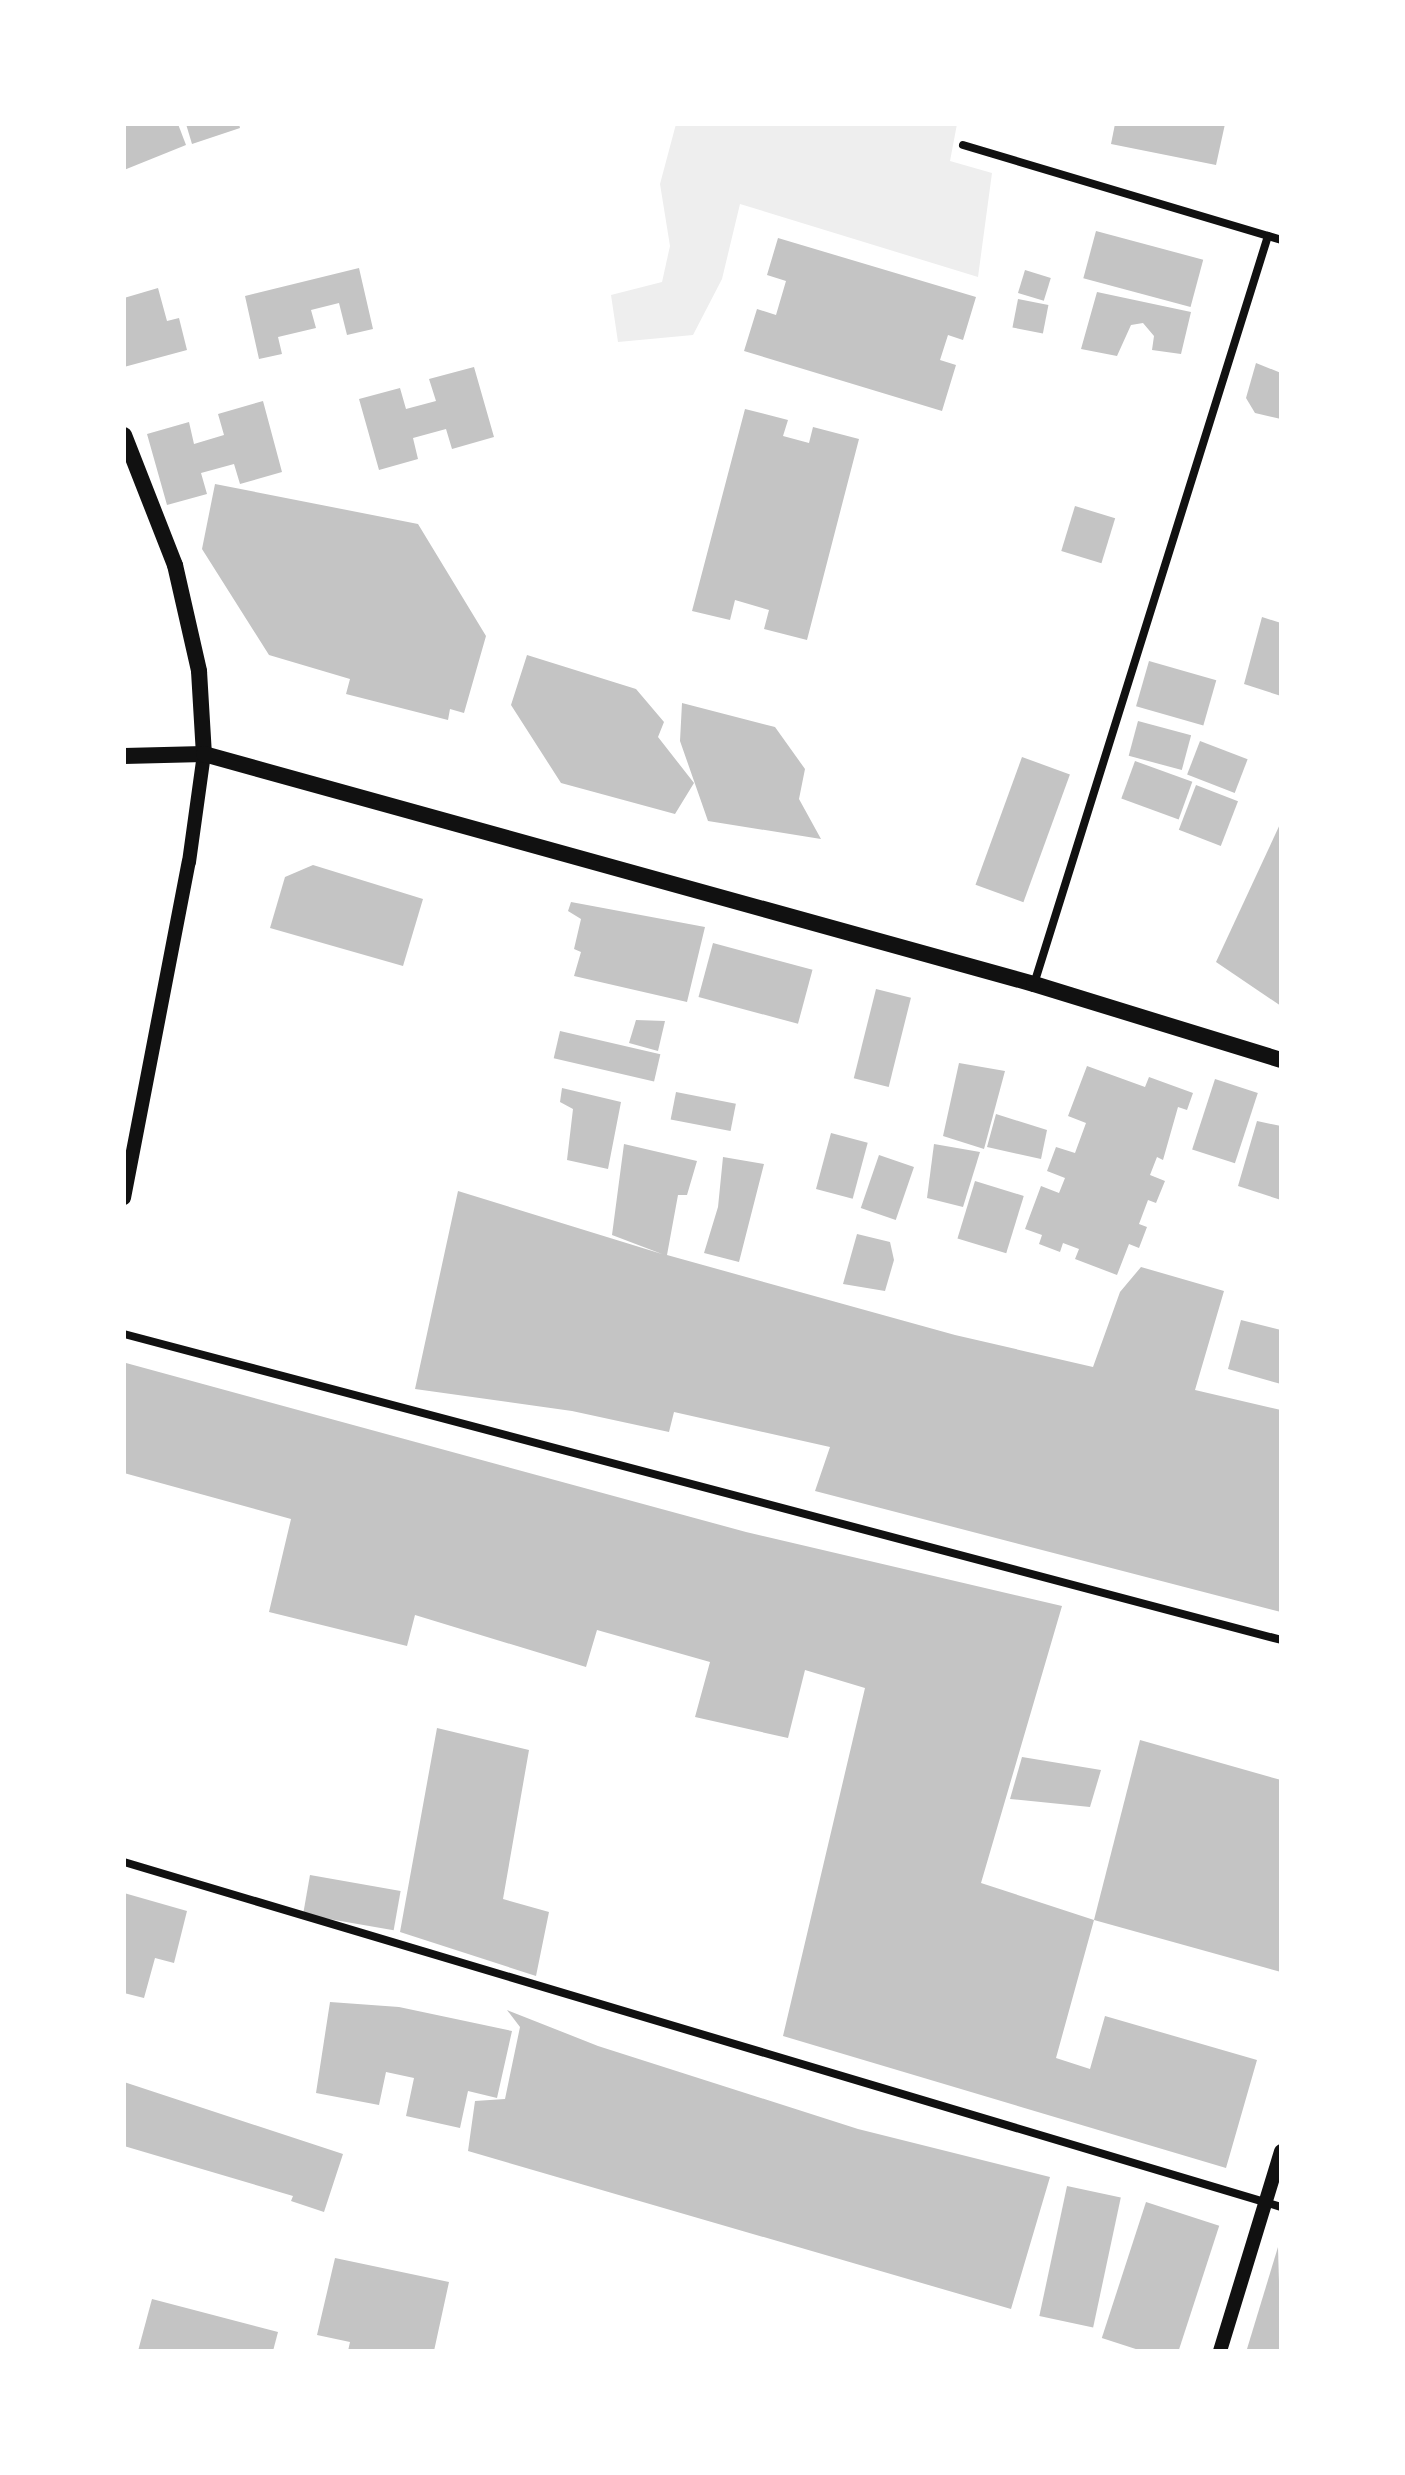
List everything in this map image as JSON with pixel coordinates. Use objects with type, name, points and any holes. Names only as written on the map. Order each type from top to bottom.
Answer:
[{"type":"main road","points":[[124,435],[175,565],[199,671],[204,754]]},
{"type":"main road","points":[[124,756],[204,754],[1034,984],[1281,1060]]},
{"type":"street","points":[[963,145],[1281,240]]},
{"type":"street","points":[[1034,984],[1268,236]]},
{"type":"street","points":[[124,1198],[189,862],[204,754]]},
{"type":"street","points":[[124,1334],[1281,1640]]},
{"type":"street","points":[[124,1862],[1281,2207]]},
{"type":"street","points":[[1220,2351],[1281,2151]]},
{"type":"shaded area","points":[[676,124],[957,124],[950,161],[992,173],[978,277],[740,204],[722,279],[693,335],[618,342],[611,295],[662,282],[670,246],[660,184]]},
{"type":"building","points":[[124,124],[178,124],[186,145],[124,170]]},
{"type":"building","points":[[186,124],[239,124],[240,128],[192,144]]},
{"type":"building","points":[[1115,124],[1225,124],[1216,165],[1111,144]]},
{"type":"building","points":[[1096,231],[1203,260],[1191,307],[1083,278]]},
{"type":"building","points":[[778,238],[976,297],[963,340],[948,335],[940,360],[956,365],[942,411],[744,351],[757,309],[776,315],[786,281],[767,275]]},
{"type":"building","points":[[359,268],[373,329],[347,335],[339,303],[311,310],[316,328],[278,337],[282,354],[259,359],[245,296]]},
{"type":"building","points":[[1025,270],[1051,278],[1044,301],[1018,293]]},
{"type":"building","points":[[158,288],[167,321],[179,318],[187,350],[124,367],[124,298]]},
{"type":"building","points":[[1097,292],[1191,312],[1181,354],[1152,350],[1154,336],[1143,323],[1131,325],[1117,356],[1081,349]]},
{"type":"building","points":[[1018,299],[1048,305],[1043,333],[1012,327]]},
{"type":"building","points":[[1256,363],[1281,373],[1281,419],[1255,413],[1246,398]]},
{"type":"building","points":[[474,367],[494,437],[452,449],[446,429],[413,438],[418,459],[379,470],[359,399],[400,388],[406,409],[436,401],[429,379]]},
{"type":"building","points":[[263,401],[282,472],[240,484],[234,464],[201,473],[207,494],[167,505],[147,434],[189,422],[194,444],[224,435],[218,414]]},
{"type":"building","points":[[745,409],[788,420],[783,436],[809,443],[813,427],[859,439],[807,640],[764,629],[769,610],[735,600],[730,620],[692,611]]},
{"type":"building","points":[[215,484],[418,524],[486,636],[464,713],[450,709],[448,720],[346,694],[350,679],[269,655],[202,549]]},
{"type":"building","points":[[1075,506],[1115,518],[1101,563],[1061,551]]},
{"type":"building","points":[[1262,617],[1281,623],[1281,696],[1244,684]]},
{"type":"building","points":[[527,655],[636,689],[664,722],[658,737],[694,783],[675,814],[561,783],[511,705]]},
{"type":"building","points":[[1149,661],[1216,680],[1203,725],[1136,706]]},
{"type":"building","points":[[682,703],[775,727],[805,769],[799,799],[821,839],[708,821],[680,741]]},
{"type":"building","points":[[1138,721],[1191,735],[1182,770],[1129,756]]},
{"type":"building","points":[[1200,741],[1248,759],[1235,793],[1187,775]]},
{"type":"building","points":[[1022,757],[1070,774],[1023,902],[975,885]]},
{"type":"building","points":[[1135,761],[1192,782],[1179,819],[1121,799]]},
{"type":"building","points":[[1196,785],[1238,801],[1221,846],[1179,830]]},
{"type":"building","points":[[1281,822],[1281,1006],[1216,962]]},
{"type":"building","points":[[313,865],[423,899],[403,966],[270,928],[285,877]]},
{"type":"building","points":[[571,902],[705,927],[687,1002],[574,976],[581,952],[574,949],[581,919],[568,911]]},
{"type":"building","points":[[713,943],[812,970],[798,1024],[699,997]]},
{"type":"building","points":[[876,989],[911,998],[889,1087],[854,1078]]},
{"type":"building","points":[[636,1020],[665,1021],[658,1051],[629,1043]]},
{"type":"building","points":[[560,1031],[660,1054],[654,1081],[554,1058]]},
{"type":"building","points":[[959,1063],[1005,1071],[984,1149],[943,1136]]},
{"type":"building","points":[[1087,1066],[1145,1087],[1149,1077],[1193,1093],[1187,1110],[1178,1107],[1163,1160],[1157,1157],[1150,1175],[1165,1181],[1156,1203],[1148,1200],[1139,1224],[1147,1227],[1139,1248],[1129,1244],[1117,1275],[1075,1259],[1079,1249],[1063,1243],[1060,1252],[1039,1244],[1042,1235],[1025,1229],[1041,1186],[1059,1193],[1065,1178],[1047,1171],[1056,1147],[1075,1153],[1086,1123],[1068,1116]]},
{"type":"building","points":[[1215,1079],[1258,1093],[1235,1163],[1192,1149]]},
{"type":"building","points":[[562,1088],[621,1102],[608,1169],[567,1160],[573,1109],[560,1102]]},
{"type":"building","points":[[676,1092],[736,1104],[731,1131],[671,1119]]},
{"type":"building","points":[[996,1114],[1047,1130],[1041,1159],[987,1147]]},
{"type":"building","points":[[1257,1121],[1281,1126],[1281,1200],[1238,1186]]},
{"type":"building","points":[[831,1133],[868,1143],[853,1199],[816,1189]]},
{"type":"building","points":[[624,1144],[697,1161],[687,1195],[678,1195],[667,1255],[955,1335],[1093,1367],[1120,1292],[1141,1267],[1224,1291],[1195,1390],[1281,1410],[1281,1612],[815,1491],[830,1447],[674,1412],[669,1432],[572,1411],[415,1389],[458,1191],[662,1254],[612,1235]]},
{"type":"building","points":[[934,1144],[980,1152],[963,1207],[927,1198]]},
{"type":"building","points":[[879,1155],[914,1167],[896,1220],[861,1208]]},
{"type":"building","points":[[723,1157],[764,1164],[739,1262],[704,1253],[718,1207]]},
{"type":"building","points":[[975,1181],[1024,1196],[1006,1253],[957,1238]]},
{"type":"building","points":[[857,1234],[890,1242],[894,1260],[885,1291],[843,1284]]},
{"type":"building","points":[[1241,1320],[1281,1330],[1281,1384],[1228,1369]]},
{"type":"building","points":[[126,1363],[746,1532],[1062,1606],[981,1883],[1094,1920],[1056,2058],[1090,2069],[1105,2016],[1257,2060],[1226,2168],[783,2036],[865,1688],[805,1670],[788,1738],[695,1717],[710,1662],[597,1630],[586,1667],[415,1615],[407,1646],[269,1612],[291,1519],[124,1473]]},
{"type":"building","points":[[437,1728],[529,1750],[503,1899],[549,1912],[536,1976],[400,1932]]},
{"type":"building","points":[[1140,1740],[1281,1780],[1281,1972],[1094,1920]]},
{"type":"building","points":[[1022,1757],[1101,1770],[1090,1807],[1010,1799]]},
{"type":"building","points":[[310,1875],[401,1891],[394,1930],[303,1914]]},
{"type":"building","points":[[124,1893],[187,1911],[174,1963],[155,1958],[144,1998],[124,1993]]},
{"type":"building","points":[[330,2002],[399,2007],[512,2031],[497,2098],[468,2091],[460,2128],[406,2116],[414,2078],[386,2072],[379,2105],[316,2093]]},
{"type":"building","points":[[507,2010],[598,2046],[858,2129],[1050,2177],[1011,2309],[468,2151],[475,2101],[505,2099],[520,2027]]},
{"type":"building","points":[[124,2082],[343,2154],[324,2212],[291,2201],[293,2196],[124,2146]]},
{"type":"building","points":[[1067,2186],[1121,2197],[1093,2328],[1039,2316]]},
{"type":"building","points":[[1146,2202],[1219,2226],[1179,2351],[1142,2351],[1102,2338]]},
{"type":"building","points":[[1278,2247],[1281,2351],[1254,2351],[1247,2349]]},
{"type":"building","points":[[335,2258],[449,2282],[434,2351],[348,2351],[350,2342],[317,2335]]},
{"type":"building","points":[[152,2299],[278,2332],[273,2351],[138,2351]]}]
